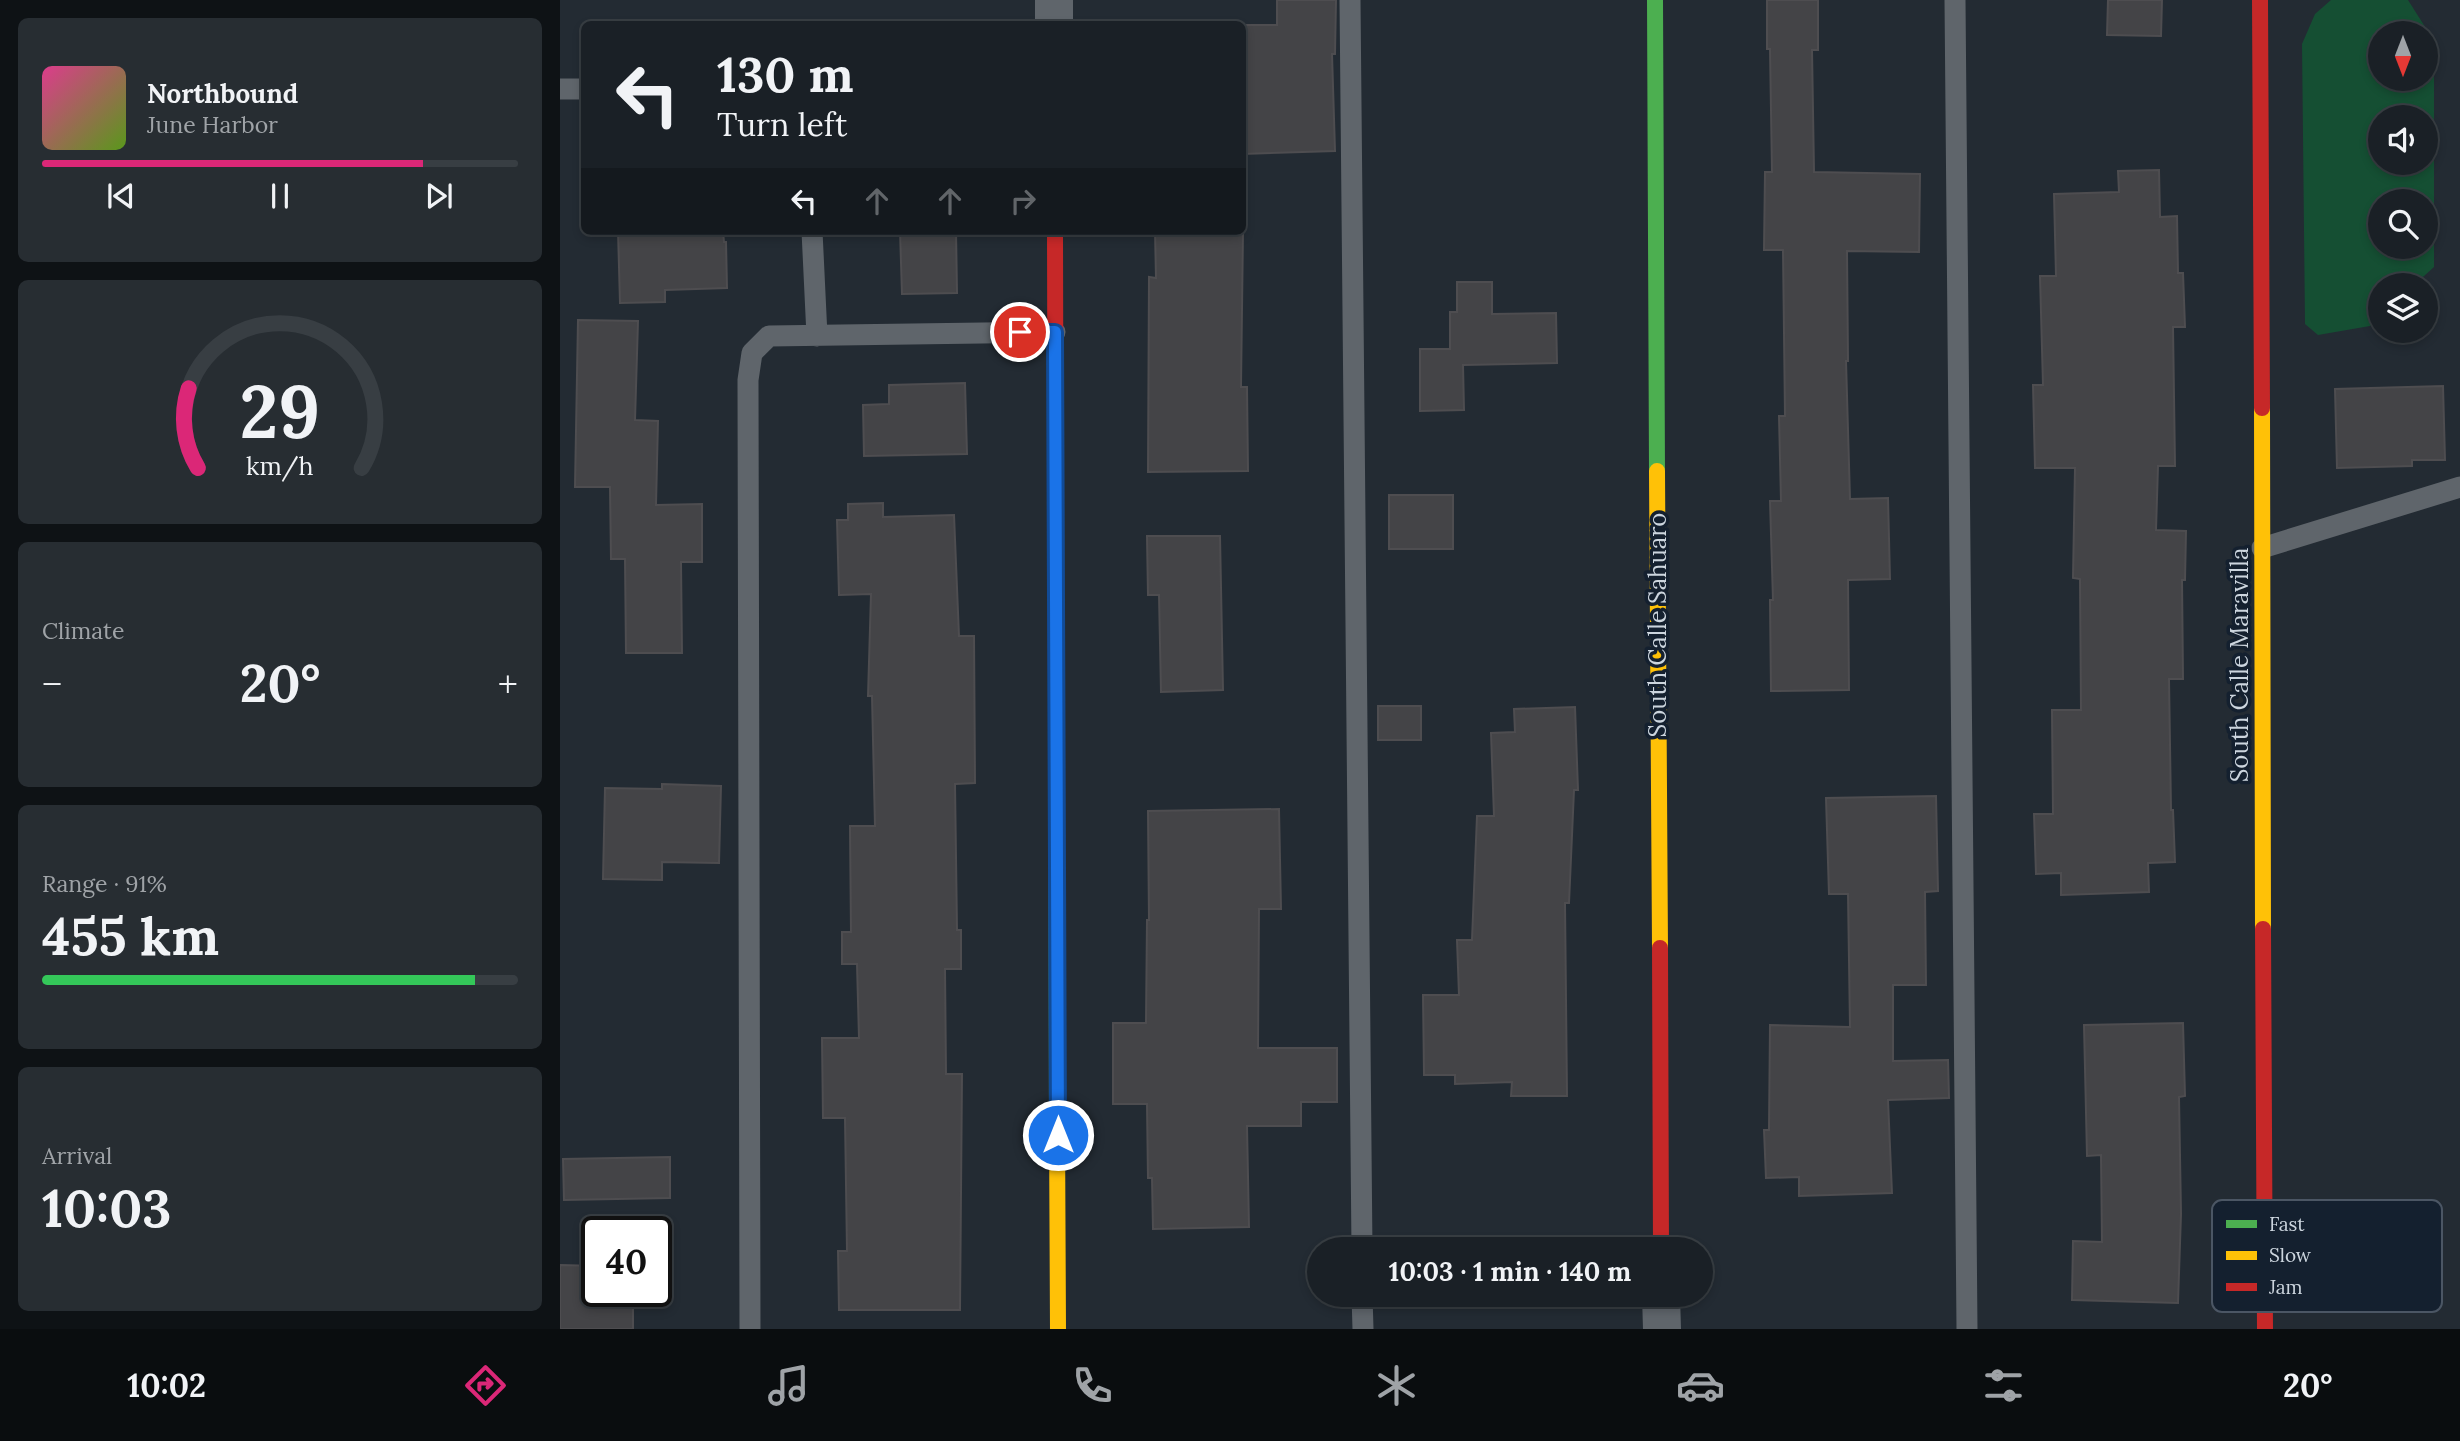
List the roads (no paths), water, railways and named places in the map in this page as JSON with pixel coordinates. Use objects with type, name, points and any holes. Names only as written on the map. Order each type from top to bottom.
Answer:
[{"type":"street","points":[[1054,0],[1054,21]]},
{"type":"street","name":"South Calle Sahuaro","points":[[1655,0],[1661,1237]]},
{"type":"street","name":"South Calle Maravilla","points":[[2260,0],[2265,1200]]},
{"type":"street","points":[[1055,235],[1058,1329]]},
{"type":"street","points":[[1661,1307],[1661,1329]]},
{"type":"lane","points":[[1350,0],[1362,1237]]},
{"type":"lane","points":[[1955,0],[1967,1329]]},
{"type":"lane","points":[[560,89],[581,89]]},
{"type":"lane","points":[[812,235],[817,336]]},
{"type":"lane","points":[[750,1329],[748,380],[752,353],[769,337],[1055,332]]},
{"type":"lane","points":[[2262,548],[2460,487]]},
{"type":"lane","points":[[1362,1307],[1363,1329]]}]
